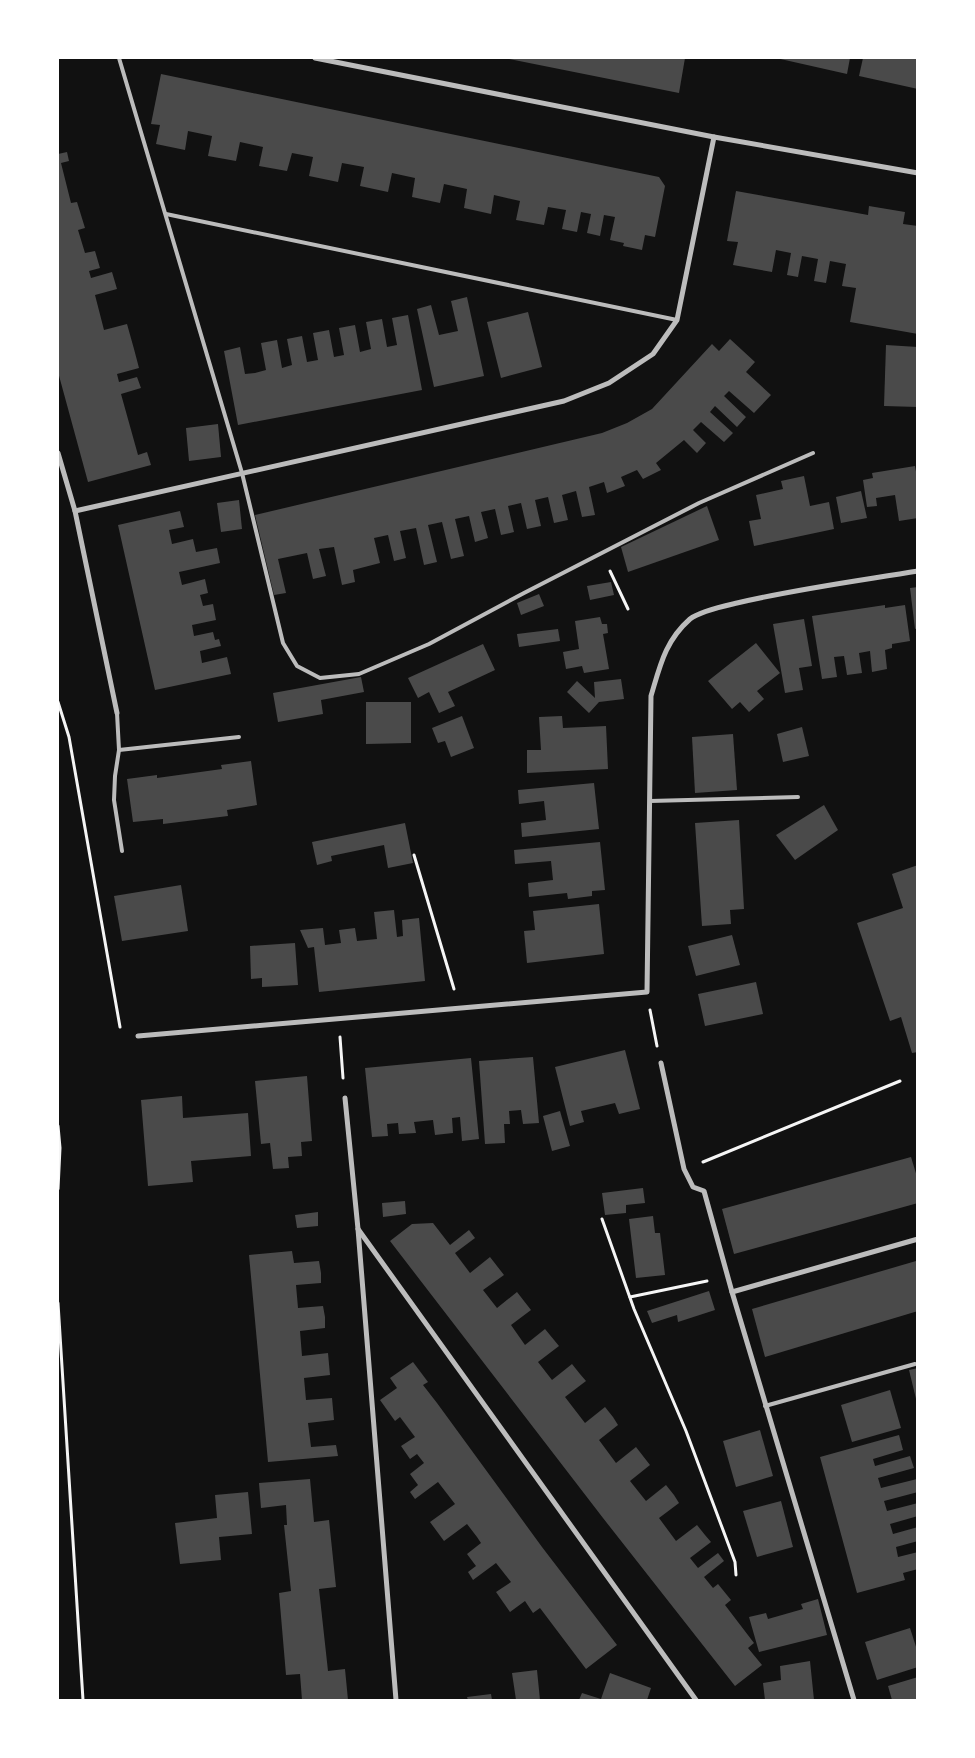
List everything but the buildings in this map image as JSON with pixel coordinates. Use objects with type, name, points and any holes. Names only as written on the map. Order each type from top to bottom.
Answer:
[{"type":"street","points":[[315,58],[714,137],[918,173]]},
{"type":"street","points":[[74,511],[564,401],[609,383],[653,354],[677,320],[714,137]]},
{"type":"street","points":[[58,453],[74,511],[117,713]]},
{"type":"street","points":[[138,1036],[647,992],[652,696],[662,658],[676,636],[692,618],[718,607],[771,595],[918,571]]},
{"type":"street","points":[[661,1063],[684,1170],[694,1187],[704,1191],[727,1277],[854,1700]]},
{"type":"street","points":[[346,1098],[396,1700]]},
{"type":"street","points":[[358,1229],[696,1700]]},
{"type":"street","points":[[732,1292],[918,1239]]},
{"type":"lane","points":[[119,58],[242,473],[283,643],[297,666],[320,678],[359,674],[429,644],[699,503],[813,453]]},
{"type":"lane","points":[[166,214],[677,320]]},
{"type":"lane","points":[[117,713],[119,750],[114,800],[122,850]]},
{"type":"lane","points":[[119,750],[240,737]]},
{"type":"lane","points":[[650,801],[798,797]]},
{"type":"lane","points":[[766,1406],[915,1364]]},
{"type":"path","points":[[593,557],[607,564],[628,610]]},
{"type":"path","points":[[58,702],[69,737],[120,1029],[138,1036]]},
{"type":"path","points":[[414,855],[460,1009]]},
{"type":"path","points":[[647,992],[661,1063]]},
{"type":"path","points":[[338,1019],[346,1098]]},
{"type":"path","points":[[684,1170],[900,1081]]},
{"type":"path","points":[[58,1126],[60,1148],[58,1188]]},
{"type":"path","points":[[602,1219],[630,1297],[686,1430],[735,1562],[736,1574]]},
{"type":"path","points":[[630,1297],[727,1277]]},
{"type":"path","points":[[58,1303],[83,1700]]}]
